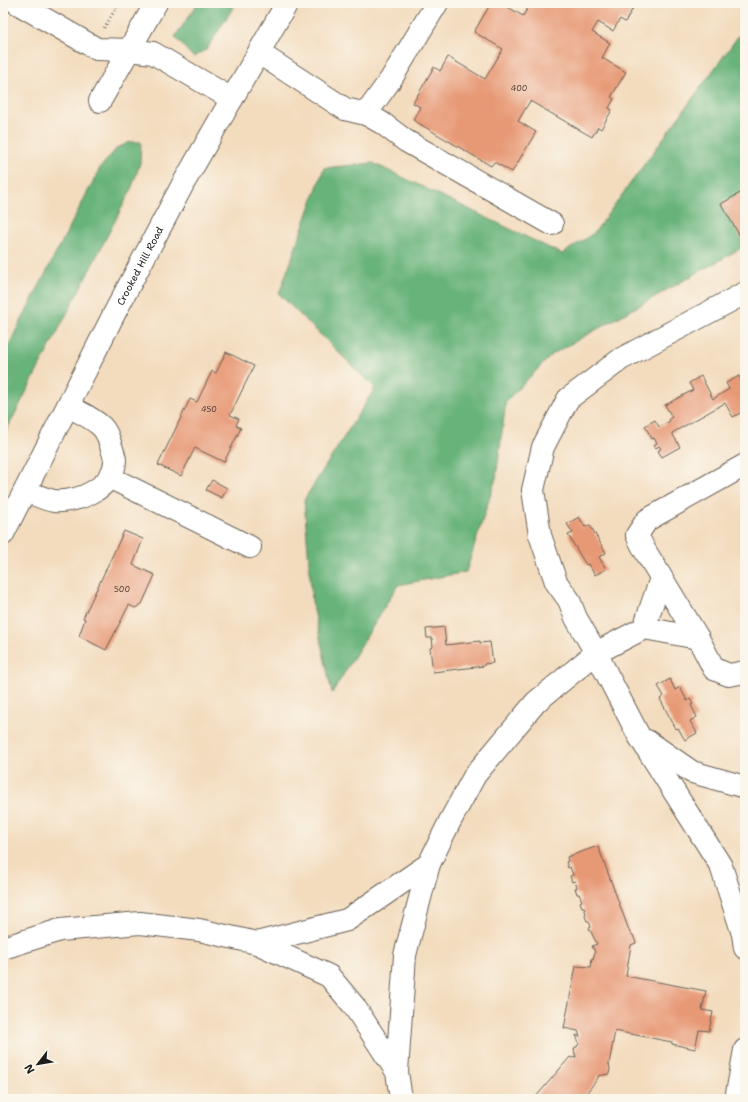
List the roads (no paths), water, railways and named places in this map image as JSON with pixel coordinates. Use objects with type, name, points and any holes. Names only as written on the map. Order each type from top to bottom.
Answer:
[{"type":"main road","points":[[17,3],[97,49],[128,50],[153,53],[232,99]]},
{"type":"main road","points":[[100,100],[156,3]]},
{"type":"main road","name":"Crooked Hill Road","points":[[3,534],[114,314],[179,191],[287,3]]},
{"type":"main road","points":[[366,114],[391,80],[437,3]]},
{"type":"main road","points":[[259,53],[345,109],[366,114],[382,123],[406,141],[552,224]]},
{"type":"main road","points":[[745,292],[621,359],[568,399],[543,447],[533,490],[540,535],[556,582],[569,600],[576,618],[639,736],[721,866],[743,934],[745,948]]},
{"type":"main road","points":[[25,491],[54,500],[66,500],[81,497],[92,492],[103,484],[111,474],[115,461],[110,443],[102,427],[85,415],[68,406]]},
{"type":"main road","points":[[745,465],[647,520],[637,535],[661,578],[698,638],[714,669],[729,675],[745,672]]},
{"type":"main road","points":[[109,477],[250,547]]},
{"type":"main road","points":[[644,628],[661,578]]},
{"type":"main road","points":[[401,1099],[397,1072],[405,955],[429,864],[474,775],[536,702],[596,653],[644,628],[698,638]]},
{"type":"main road","points":[[639,736],[692,772],[745,787]]},
{"type":"main road","points":[[257,943],[347,920],[429,864]]},
{"type":"main road","points":[[3,948],[60,930],[140,923],[199,930],[257,943],[329,976],[354,1006],[397,1072]]},
{"type":"main road","points":[[736,1099],[745,1050]]}]
